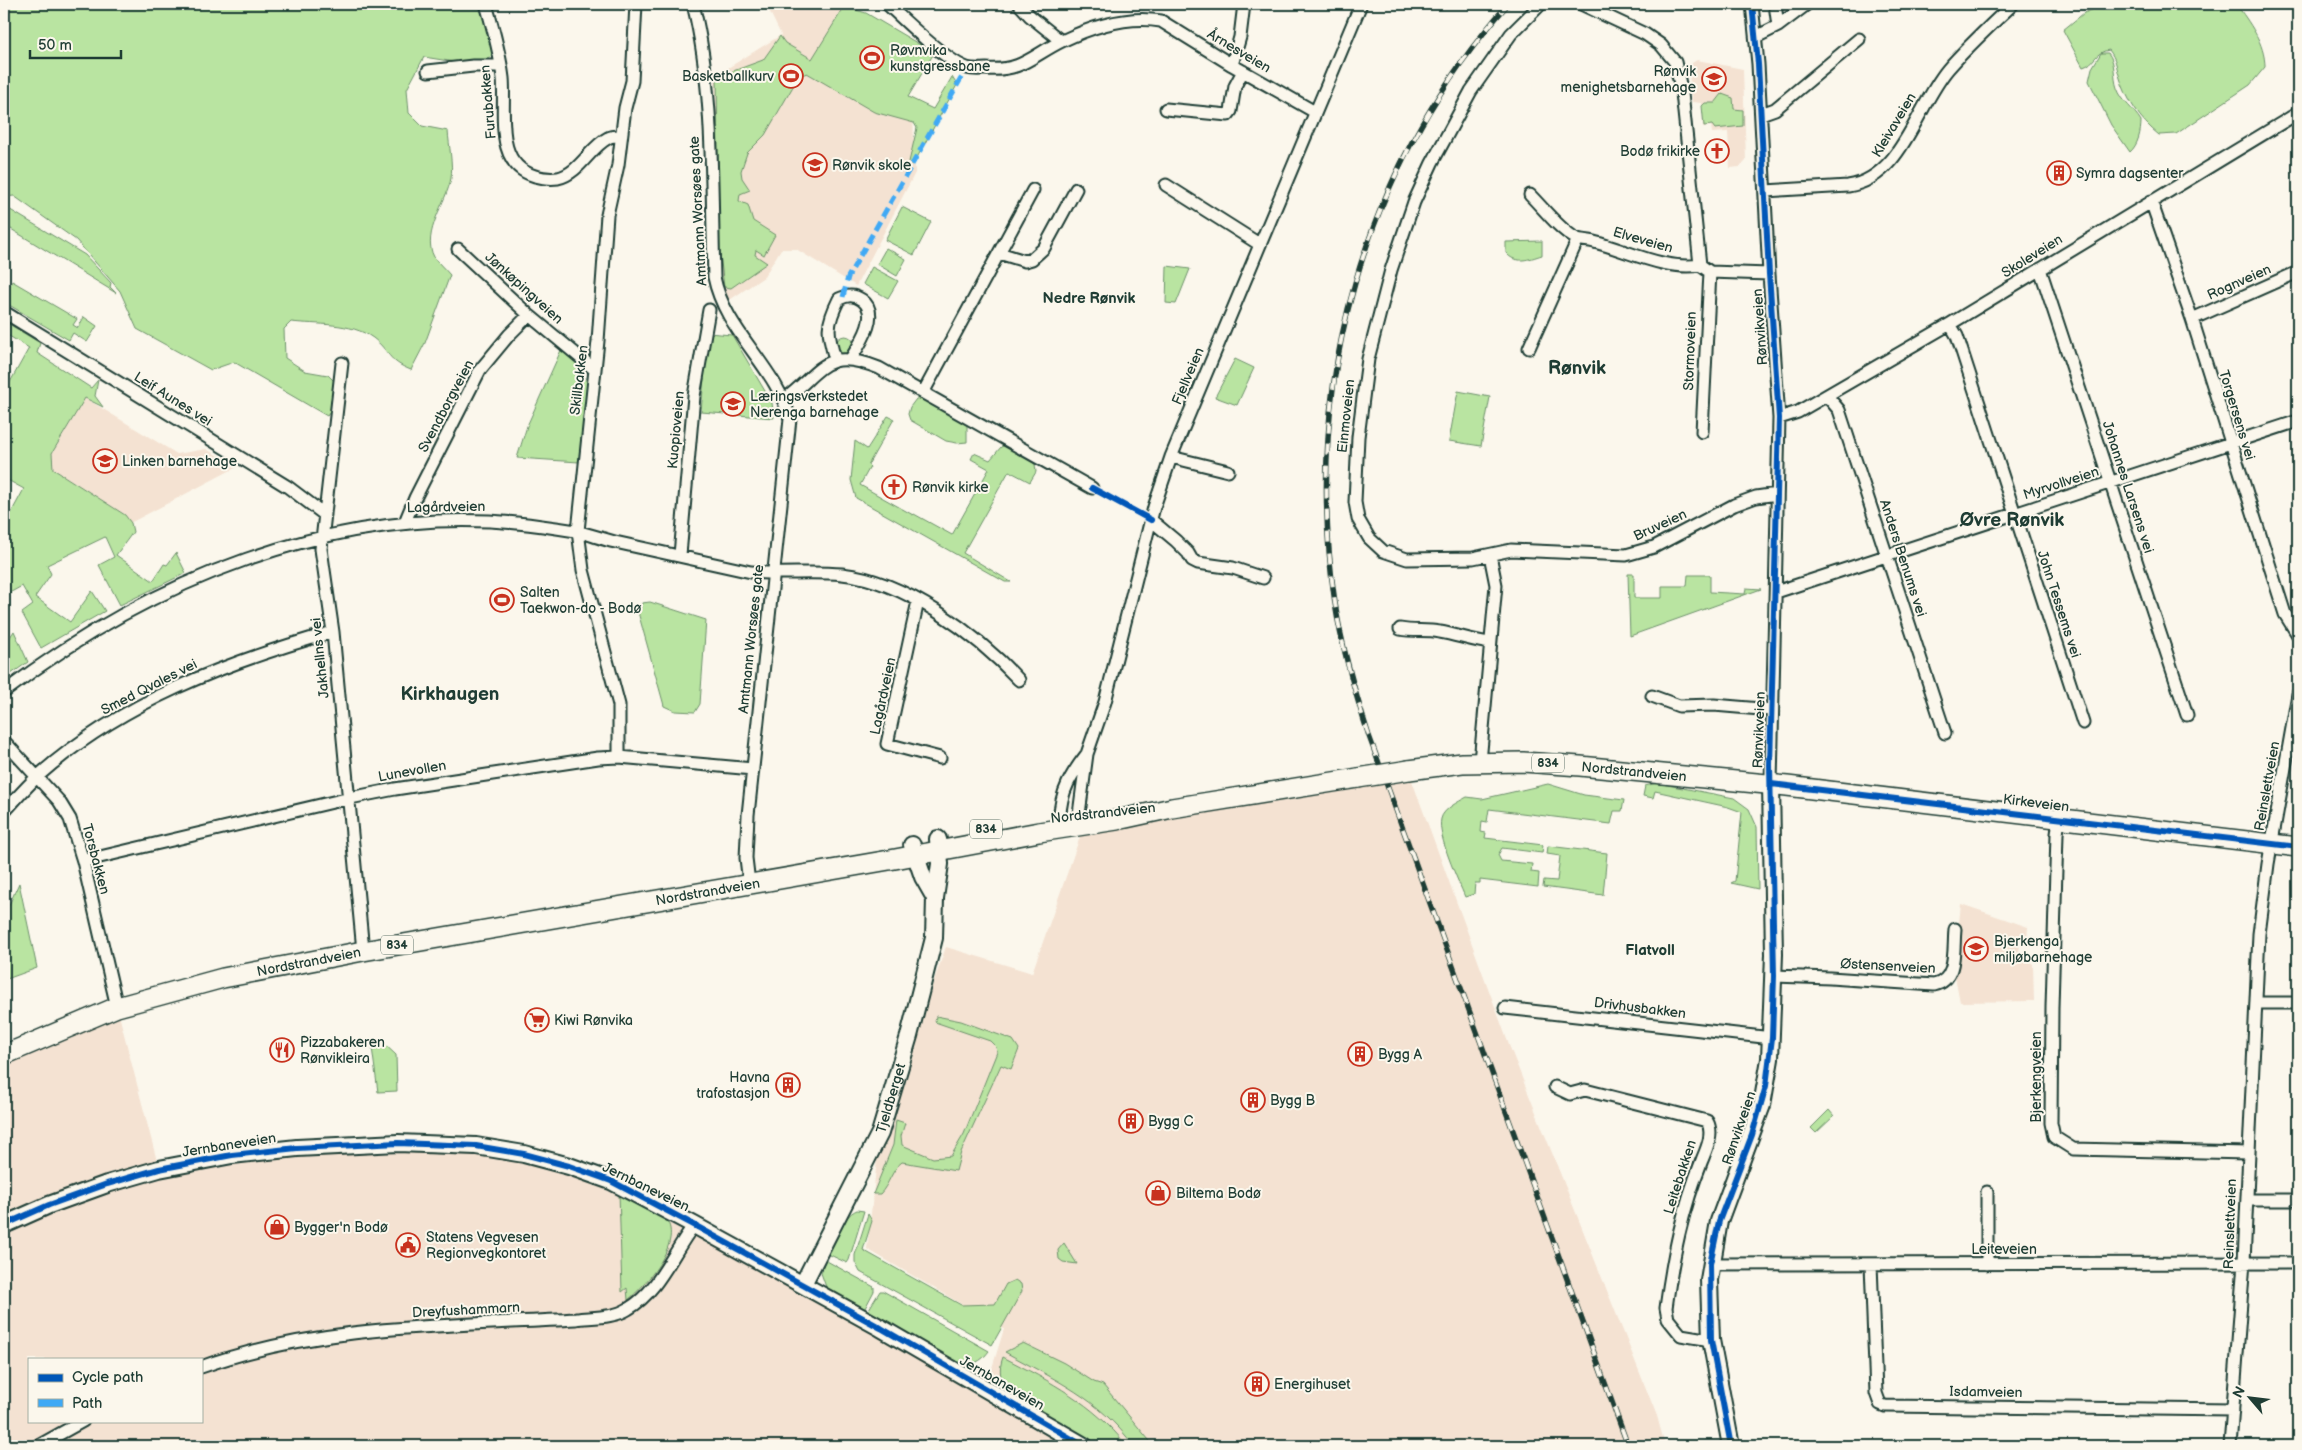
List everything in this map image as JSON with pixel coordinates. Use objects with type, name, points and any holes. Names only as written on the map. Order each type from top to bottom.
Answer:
[{"type":"main road","name":"Nordstrandveien","points":[[4,1055],[117,1007],[223,978],[363,951],[802,874],[1070,819],[1155,807],[1172,808],[1409,770],[1480,762],[1523,762],[1580,766],[1771,784]]},
{"type":"main road","name":"Kirkeveien","points":[[1771,784],[2298,847]]},
{"type":"street","name":"Furubakken","points":[[486,4],[501,66],[508,151],[516,165],[530,174],[544,178],[558,178],[571,172],[609,137],[620,136]]},
{"type":"street","name":"Skillbakken","points":[[619,756],[619,705],[583,570],[578,531],[598,341],[607,215],[618,165],[620,136],[632,81],[636,4]]},
{"type":"street","name":"Amtmann Worsøes gate","points":[[693,4],[702,40],[706,74],[714,268],[717,292],[731,321],[785,399],[790,419],[752,769],[746,858],[749,883]]},
{"type":"street","name":"Årnesveien","points":[[887,4],[947,56],[967,68],[1008,69],[1024,64],[1061,42],[1110,23],[1148,18],[1161,20],[1232,65],[1315,112]]},
{"type":"street","points":[[1020,4],[1030,16],[1061,42]]},
{"type":"street","points":[[1232,65],[1240,37],[1244,4]]},
{"type":"street","name":"Fjellveien","points":[[1070,819],[1087,754],[1105,702],[1151,520],[1171,457],[1361,4]]},
{"type":"street","name":"Einmoveien","points":[[1490,555],[1425,560],[1401,558],[1384,551],[1369,538],[1358,519],[1355,502],[1358,437],[1365,375],[1374,332],[1391,270],[1414,202],[1432,163],[1471,91],[1511,34],[1541,4]]},
{"type":"street","points":[[1581,4],[1645,34],[1661,45],[1674,62],[1682,93],[1700,265],[1710,272],[1769,274]]},
{"type":"street","name":"Rønvikveien","points":[[1731,1446],[1711,1340],[1710,1264],[1719,1221],[1762,1105],[1772,1038],[1774,976],[1771,784],[1779,418],[1756,37],[1752,4]]},
{"type":"street","points":[[1775,4],[1778,26]]},
{"type":"street","points":[[1756,37],[1778,26],[1807,4]]},
{"type":"street","name":"Kleivaveien","points":[[1765,190],[1857,185],[1880,173],[1892,160],[1927,99],[1948,69],[2013,4]]},
{"type":"street","points":[[1761,114],[1775,110],[1859,39]]},
{"type":"street","points":[[428,71],[473,66],[501,66]]},
{"type":"street","points":[[1166,109],[1228,115],[1232,111],[1235,86],[1243,71]]},
{"type":"street","name":"Skoleveien","points":[[1779,418],[1798,412],[1950,324],[2298,112]]},
{"type":"street","points":[[1166,185],[1259,244]]},
{"type":"street","points":[[999,253],[1025,261],[1038,254],[1044,248],[1076,189]]},
{"type":"street","points":[[923,393],[1033,190]]},
{"type":"street","name":"Elveveien","points":[[1530,195],[1562,227],[1578,239],[1593,241],[1660,261],[1685,266],[1700,265]]},
{"type":"street","name":"Torgersens vei","points":[[2151,201],[2192,319],[2285,614],[2298,635]]},
{"type":"street","points":[[1529,348],[1578,239]]},
{"type":"street","name":"Jønkøpingveien","points":[[458,249],[530,315],[594,369]]},
{"type":"street","name":"Johannes Larsens vei","points":[[2040,269],[2187,715]]},
{"type":"street","name":"Stormoveien","points":[[1702,432],[1710,272]]},
{"type":"street","name":"Rognveien","points":[[2192,319],[2298,272]]},
{"type":"street","points":[[835,359],[828,335],[830,321],[839,298],[847,295],[861,299],[868,306],[871,315],[860,343],[850,360]]},
{"type":"street","name":"Kuopioveien","points":[[680,555],[694,396],[709,310]]},
{"type":"street","name":"Leif Aunes vei","points":[[4,312],[288,488],[325,515]]},
{"type":"street","name":"Svendborgveien","points":[[406,522],[415,498],[480,370],[497,348],[530,315]]},
{"type":"street","name":"John Tessems vei","points":[[1950,324],[1957,336],[2083,723]]},
{"type":"street","points":[[785,399],[810,376],[835,359],[864,362],[879,368],[1092,488]]},
{"type":"street","name":"Jakhellns vei","points":[[342,363],[321,549],[333,632],[363,951]]},
{"type":"street","name":"Anders Benums vei","points":[[1827,396],[1839,410],[1945,733]]},
{"type":"street","name":"Myrvollveien","points":[[1776,592],[2298,421]]},
{"type":"street","points":[[1171,457],[1228,471]]},
{"type":"street","name":"Bruveien","points":[[1490,555],[1511,550],[1576,552],[1613,556],[1642,552],[1734,505],[1756,497],[1777,494]]},
{"type":"street","name":"Lagårdveien","points":[[4,692],[78,641],[136,608],[207,574],[287,546],[323,536],[406,522],[474,520],[509,522],[578,531],[613,541],[751,572],[773,574],[822,573],[844,575],[878,583],[934,610],[1001,661],[1019,680]]},
{"type":"street","points":[[1151,520],[1176,541],[1192,560],[1198,563],[1233,568],[1263,578]]},
{"type":"street","points":[[1480,762],[1496,585],[1490,555]]},
{"type":"street","name":"Lagårdveien","points":[[918,601],[887,744],[940,758]]},
{"type":"street","points":[[1400,629],[1412,632],[1429,630],[1442,632],[1475,642],[1490,643]]},
{"type":"street","name":"Smed Qvales vei","points":[[4,812],[37,777],[84,740],[126,712],[222,668],[265,651],[333,632]]},
{"type":"street","name":"Reinslettveien","points":[[2230,1446],[2244,1262],[2259,934],[2271,844],[2298,694]]},
{"type":"street","points":[[1652,696],[1679,706],[1714,705],[1772,710]]},
{"type":"street","name":"Torsbakken","points":[[4,741],[59,801],[70,819],[83,861],[117,1007]]},
{"type":"street","name":"Fjellveien","points":[[1070,819],[1060,805],[1073,771],[1087,754]]},
{"type":"street","name":"Lunevollen","points":[[83,861],[350,798],[483,775],[619,756],[752,769]]},
{"type":"street","name":"Bjerkengveien","points":[[2059,819],[2052,1008],[2051,1123],[2054,1137],[2073,1149],[2248,1153]]},
{"type":"street","name":"Tjeldberget","points":[[803,1284],[880,1133],[934,938],[935,898],[940,864],[939,845]]},
{"type":"street","points":[[913,850],[923,877],[935,898]]},
{"type":"street","name":"Østensenveien","points":[[1774,976],[1942,984],[1951,974],[1955,929]]},
{"type":"street","points":[[2257,1003],[2298,1004]]},
{"type":"street","name":"Drivhusbakken","points":[[1505,1008],[1772,1038]]},
{"type":"street","name":"Leitebakken","points":[[1556,1088],[1570,1094],[1585,1090],[1707,1121],[1711,1128],[1707,1148],[1678,1230],[1666,1308],[1668,1319],[1681,1335],[1711,1340]]},
{"type":"street","name":"Jernbaneveien","points":[[4,1224],[107,1184],[159,1169],[232,1155],[297,1148],[398,1143],[476,1146],[524,1154],[569,1166],[611,1181],[694,1224],[803,1284],[1078,1444]]},
{"type":"street","points":[[1987,1192],[1987,1264]]},
{"type":"street","points":[[2246,1200],[2298,1200]]},
{"type":"street","name":"Dreyfushammarn","points":[[202,1367],[259,1350],[342,1334],[406,1328],[576,1319],[606,1316],[627,1310],[642,1298],[656,1282],[694,1224]]},
{"type":"street","name":"Leiteveien","points":[[1710,1264],[2298,1263]]},
{"type":"street","name":"Isdamveien","points":[[1871,1264],[1876,1394],[1880,1404],[1886,1406],[2232,1410]]},
{"type":"street","points":[[38,1446],[81,1422]]},
{"type":"shaded area","name":"Rønvik skole","points":[[766,4],[846,4],[913,113],[915,173],[856,286],[796,249],[781,249],[764,277],[731,299],[724,298],[719,276],[715,76],[781,35]]},
{"type":"shaded area","points":[[846,4],[868,4],[856,10]]},
{"type":"shaded area","points":[[1697,60],[1743,69],[1746,161],[1740,167],[1730,168],[1728,132],[1712,133],[1711,126],[1703,127],[1702,103],[1692,102],[1689,74],[1692,63]]},
{"type":"shaded area","name":"Linken barnehage","points":[[85,398],[177,454],[206,449],[237,467],[130,523],[125,515],[53,469],[52,453]]},
{"type":"shaded area","points":[[1411,778],[1509,1045],[1657,1416],[1665,1446],[4,1446],[4,1053],[117,1007],[159,1169],[232,1155],[476,1146],[611,1181],[984,1394],[1004,1329],[867,1249],[880,1133],[946,947],[1032,973],[1081,834],[1145,818]]},
{"type":"shaded area","points":[[1961,904],[2028,927],[2027,940],[2020,943],[2019,954],[2033,964],[2034,1001],[1960,1002],[1954,971]]},
{"type":"green space","points":[[4,4],[480,4],[493,54],[488,60],[455,62],[424,57],[407,89],[409,113],[422,126],[448,131],[452,167],[449,187],[436,218],[431,238],[431,248],[434,257],[450,275],[425,343],[411,370],[397,363],[373,338],[355,329],[334,325],[291,322],[284,329],[285,358],[305,371],[328,375],[336,383],[333,408],[327,416],[234,362],[211,370],[137,329],[120,291],[76,240],[14,196],[4,197]]},
{"type":"green space","points":[[846,4],[866,13],[934,53],[908,97],[933,109],[952,77],[957,85],[913,165],[909,162],[917,128],[914,123],[874,112],[807,73],[799,76],[765,135],[747,153],[741,171],[742,178],[750,190],[740,194],[739,201],[748,205],[753,221],[775,235],[764,255],[756,250],[755,255],[767,263],[731,288],[724,287],[719,245],[717,77],[763,60],[780,36],[785,43],[812,59]]},
{"type":"green space","points":[[2118,4],[2236,4],[2259,41],[2265,67],[2250,85],[2176,134],[2159,135],[2140,116],[2130,101],[2109,50],[2100,53],[2083,67],[2063,30],[2084,13],[2099,7]]},
{"type":"green space","points":[[2101,53],[2108,53],[2111,57],[2119,93],[2141,121],[2138,138],[2130,152],[2111,125],[2089,81],[2092,68]]},
{"type":"green space","points":[[1722,94],[1733,98],[1734,109],[1743,110],[1743,126],[1715,129],[1712,125],[1704,126],[1702,106],[1705,103],[1715,103]]},
{"type":"green space","points":[[902,207],[931,222],[914,255],[885,240]]},
{"type":"green space","points":[[7,208],[85,255],[111,283],[110,287],[116,293],[6,226],[4,229],[4,210]]},
{"type":"green space","points":[[1542,241],[1542,255],[1518,260],[1506,253],[1506,242]]},
{"type":"green space","points":[[886,248],[906,259],[897,276],[877,264]]},
{"type":"green space","points":[[1167,266],[1190,269],[1176,304],[1166,303]]},
{"type":"green space","points":[[872,267],[898,281],[888,298],[863,284]]},
{"type":"green space","points":[[12,281],[77,319],[73,325],[78,328],[84,317],[97,326],[87,342],[73,333],[69,340],[4,302],[4,295]]},
{"type":"green space","points":[[4,321],[40,343],[37,353],[91,388],[98,380],[95,396],[103,407],[85,398],[52,453],[53,469],[125,515],[131,523],[133,532],[116,555],[153,581],[164,564],[167,565],[176,553],[186,573],[120,605],[99,565],[114,557],[105,537],[47,565],[51,574],[35,597],[70,622],[92,591],[105,611],[41,648],[22,613],[33,605],[22,586],[4,596],[4,526],[24,489],[4,478],[4,393],[29,348],[4,333]]},
{"type":"green space","points":[[708,333],[732,335],[772,403],[774,418],[701,412]]},
{"type":"green space","points":[[845,336],[851,339],[854,345],[851,351],[845,354],[839,351],[836,345],[839,339]]},
{"type":"green space","points":[[562,348],[581,364],[585,380],[593,382],[579,462],[517,458],[527,426]]},
{"type":"green space","points":[[1235,359],[1254,368],[1237,405],[1215,397]]},
{"type":"green space","points":[[1458,391],[1490,397],[1481,446],[1449,441]]},
{"type":"green space","points":[[921,398],[967,424],[967,442],[946,441],[910,420],[908,414],[910,407],[916,399]]},
{"type":"green space","points":[[888,416],[894,419],[868,465],[870,467],[860,485],[952,535],[989,469],[971,459],[974,453],[990,460],[1005,445],[1035,464],[1036,472],[1030,482],[1009,471],[963,553],[1011,582],[1005,582],[856,498],[851,480],[855,441],[867,449]]},
{"type":"green space","points":[[1628,574],[1634,574],[1634,598],[1662,598],[1662,586],[1687,586],[1688,575],[1710,575],[1710,592],[1745,594],[1746,588],[1761,589],[1630,636]]},
{"type":"green space","points":[[650,602],[706,620],[700,704],[695,712],[675,711],[664,706],[638,612],[642,603]]},
{"type":"green space","points":[[14,631],[28,662],[4,679],[4,646]]},
{"type":"green space","points":[[1657,783],[1734,798],[1749,809],[1757,827],[1758,889],[1731,883],[1735,881],[1742,812],[1728,807],[1655,791],[1653,798],[1643,796],[1645,786]]},
{"type":"green space","points":[[1548,784],[1584,795],[1624,800],[1622,811],[1614,811],[1611,824],[1489,809],[1487,822],[1482,821],[1481,832],[1486,833],[1485,838],[1543,845],[1542,853],[1502,848],[1498,855],[1501,861],[1532,864],[1531,872],[1539,873],[1538,887],[1480,880],[1480,883],[1475,883],[1474,894],[1465,897],[1442,836],[1442,815],[1451,806],[1467,797],[1482,799]]},
{"type":"green space","points":[[1548,846],[1607,853],[1603,895],[1543,887],[1544,880],[1557,881],[1560,856],[1547,854]]},
{"type":"green space","points":[[19,883],[37,968],[4,980],[4,916]]},
{"type":"green space","points":[[936,1016],[961,1021],[1013,1040],[1019,1049],[1011,1069],[1001,1065],[961,1152],[956,1171],[902,1162],[880,1194],[873,1194],[893,1145],[896,1120],[905,1123],[901,1136],[902,1145],[933,1158],[951,1156],[964,1134],[997,1052],[996,1047],[990,1041],[935,1022]]},
{"type":"green space","points":[[371,1040],[380,1040],[396,1055],[397,1091],[378,1092]]},
{"type":"green space","points":[[1829,1110],[1834,1116],[1816,1133],[1811,1128]]},
{"type":"green space","points":[[619,1192],[664,1217],[670,1226],[667,1249],[661,1261],[644,1284],[628,1300],[627,1288],[622,1292]]},
{"type":"green space","points":[[857,1210],[864,1211],[847,1263],[828,1254],[843,1223],[847,1217]]},
{"type":"green space","points":[[868,1214],[872,1221],[863,1250],[961,1305],[995,1304],[1006,1284],[1015,1280],[1021,1284],[1022,1291],[992,1345],[860,1272],[855,1262],[855,1255]]},
{"type":"green space","points":[[1064,1243],[1077,1264],[1063,1262],[1059,1259],[1058,1250]]},
{"type":"green space","points":[[825,1260],[874,1287],[874,1291],[864,1310],[826,1287],[821,1273]]},
{"type":"green space","points":[[880,1291],[989,1351],[980,1360],[967,1364],[948,1357],[919,1342],[869,1314],[869,1309]]},
{"type":"green space","points":[[1023,1343],[1064,1363],[1094,1382],[1103,1385],[1154,1446],[1134,1446],[1120,1429],[1091,1402],[1005,1352]]},
{"type":"green space","points":[[1003,1357],[1038,1375],[1070,1395],[1100,1417],[1127,1446],[1099,1446],[1009,1391],[1001,1375]]},
{"type":"railway","points":[[1508,4],[1457,68],[1415,137],[1381,209],[1355,284],[1337,361],[1328,441],[1327,521],[1335,603],[1341,637],[1369,736],[1628,1446]]},
{"type":"marked path","points":[[843,297],[848,277],[967,68]]},
{"type":"cycle path","points":[[1731,1446],[1711,1340],[1710,1264],[1719,1221],[1752,1135],[1766,1086],[1772,1038],[1774,976],[1770,765],[1779,418],[1758,64],[1752,4]]},
{"type":"cycle path","points":[[1092,488],[1151,520]]},
{"type":"cycle path","points":[[1771,784],[2298,847]]},
{"type":"cycle path","points":[[4,1225],[49,1205],[107,1184],[159,1169],[232,1155],[297,1148],[398,1143],[476,1146],[524,1154],[569,1166],[611,1181],[881,1328],[1084,1446]]},
{"type":"place","name":"Røvnvika kunstgressbane","points":[[872,58]]},
{"type":"place","name":"Basketballkurv","points":[[791,76]]},
{"type":"place","name":"Rønvik menighetsbarnehage","points":[[1714,79]]},
{"type":"place","name":"Bodø frikirke","points":[[1717,151]]},
{"type":"place","name":"Rønvik skole","points":[[815,165]]},
{"type":"place","name":"Symra dagsenter","points":[[2059,173]]},
{"type":"place","name":"Læringsverkstedet Nerenga barnehage","points":[[733,404]]},
{"type":"place","name":"Linken barnehage","points":[[105,461]]},
{"type":"place","name":"Rønvik kirke","points":[[894,487]]},
{"type":"place","name":"Salten Taekwon-do - Bodø","points":[[502,600]]},
{"type":"place","name":"Bjerkenga miljøbarnehage","points":[[1976,949]]},
{"type":"place","name":"Kiwi Rønvika","points":[[537,1020]]},
{"type":"place","name":"Pizzabakeren Rønvikleira","points":[[282,1050]]},
{"type":"place","name":"Bygg A","points":[[1360,1054]]},
{"type":"place","name":"Havna trafostasjon","points":[[788,1085]]},
{"type":"place","name":"Bygg B","points":[[1253,1100]]},
{"type":"place","name":"Bygg C","points":[[1131,1121]]},
{"type":"place","name":"Biltema Bodø","points":[[1158,1193]]},
{"type":"place","name":"Bygger'n Bodø","points":[[277,1227]]},
{"type":"place","name":"Statens Vegvesen Regionvegkontoret","points":[[408,1245]]},
{"type":"place","name":"Energihuset","points":[[1257,1384]]},
{"type":"district","name":"Nedre Rønvik","points":[[1089,298]]},
{"type":"district","name":"Rønvik","points":[[1577,368]]},
{"type":"district","name":"Øvre Rønvik","points":[[2012,520]]},
{"type":"district","name":"Kirkhaugen","points":[[450,694]]},
{"type":"district","name":"Flatvoll","points":[[1650,950]]}]
